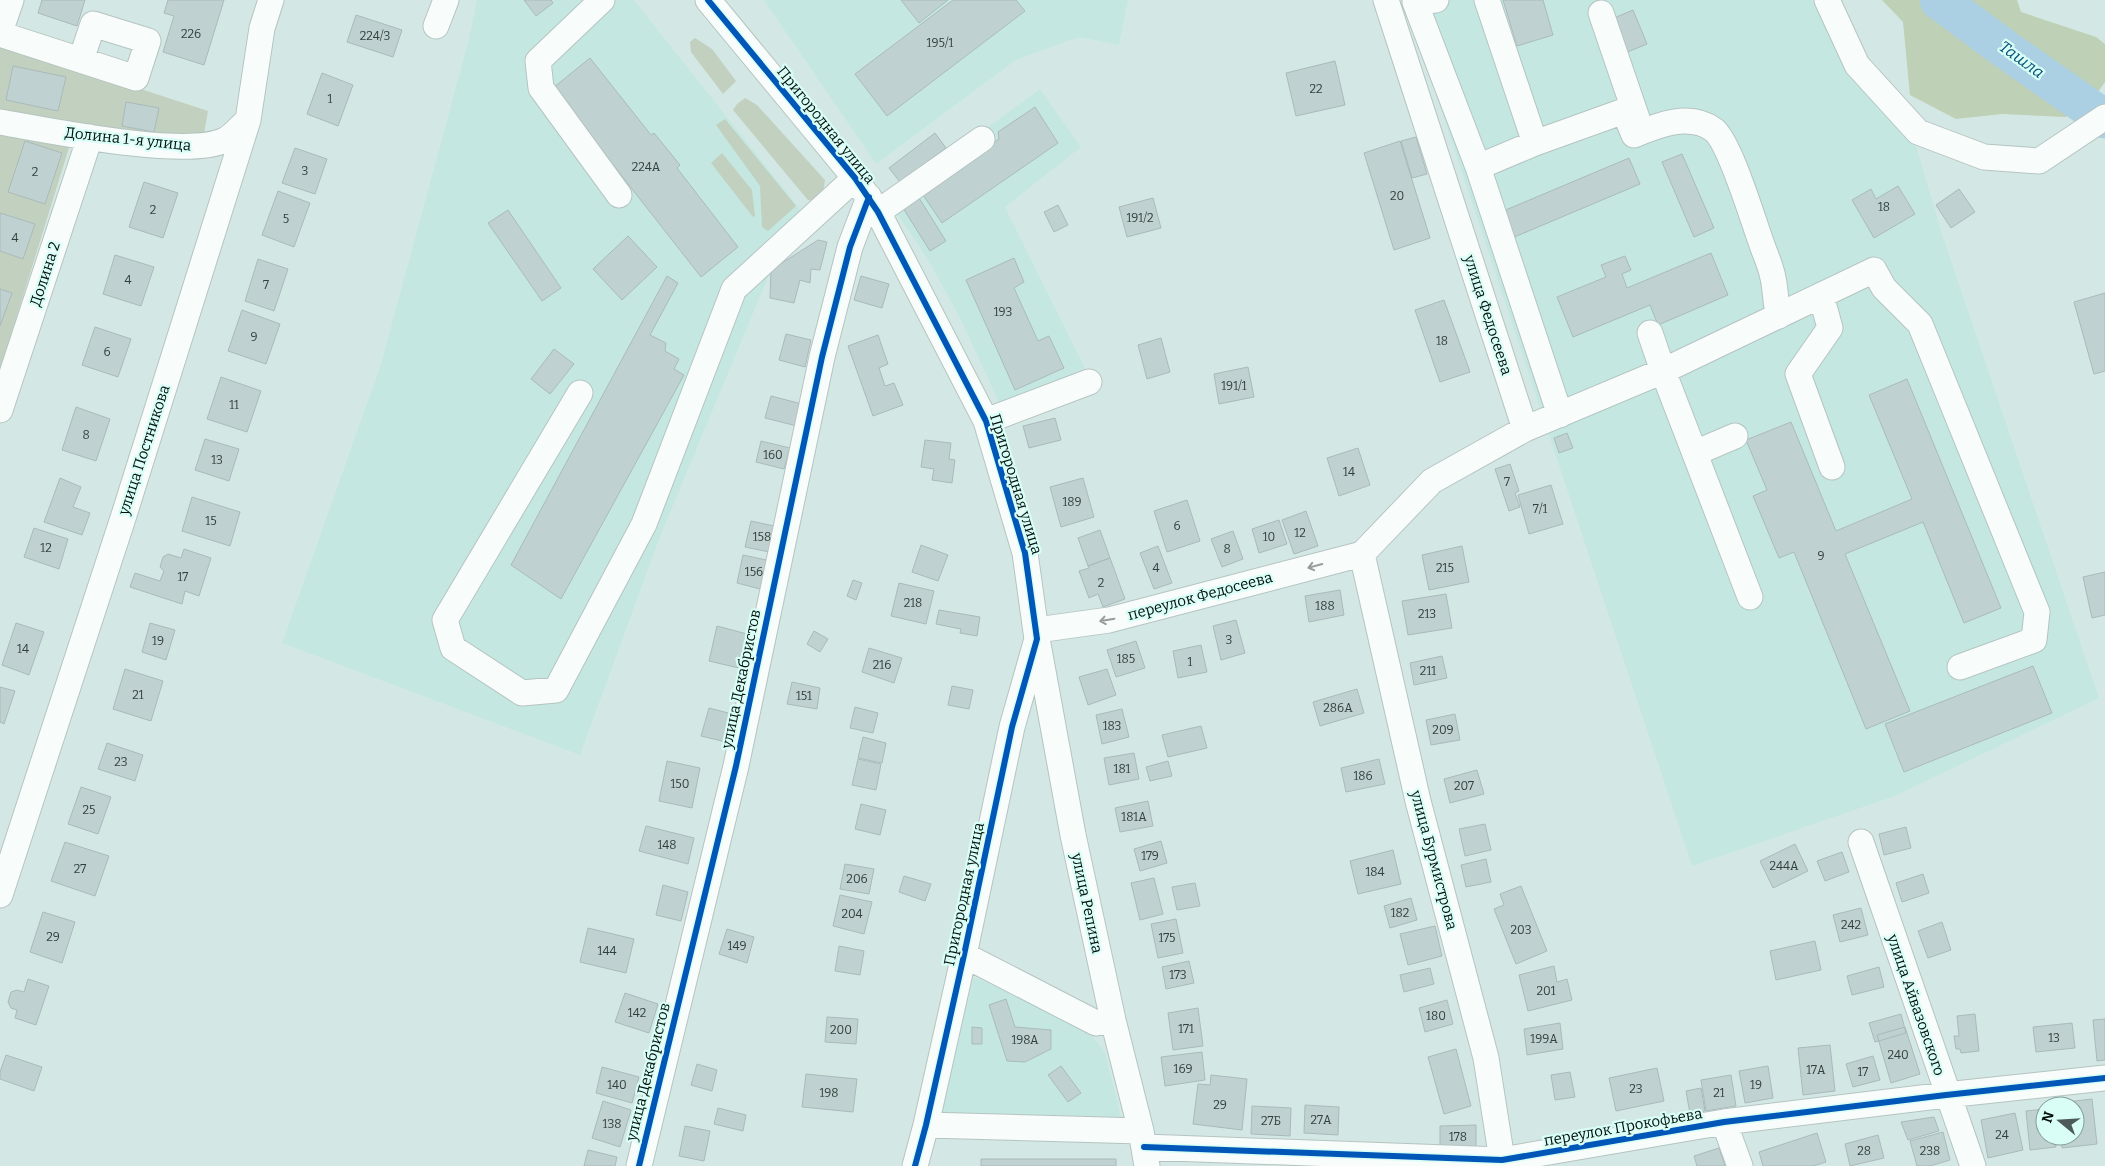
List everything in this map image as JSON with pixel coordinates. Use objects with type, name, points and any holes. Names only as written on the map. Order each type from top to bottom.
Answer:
[{"type":"street","points":[[11,0],[0,33],[81,60]]},
{"type":"street","name":"улица Постникова","points":[[0,895],[124,515],[248,120],[262,28],[271,0]]},
{"type":"street","points":[[436,26],[446,0]]},
{"type":"street","points":[[602,0],[538,61],[541,88],[619,195]]},
{"type":"street","name":"Пригородная улица","points":[[708,0],[867,196],[986,421],[1025,553],[1037,634],[1012,727],[964,955],[915,1166]]},
{"type":"street","points":[[1436,0],[1415,2],[1478,167],[1560,414]]},
{"type":"street","points":[[1487,0],[1535,143]]},
{"type":"street","points":[[1827,0],[1857,65],[1918,132],[1984,157],[2039,161],[2105,117]]},
{"type":"street","name":"улица Федосеева","points":[[1389,1],[1525,429]]},
{"type":"street","points":[[1601,13],[1642,132]]},
{"type":"street","points":[[1478,167],[1535,143],[1624,111],[1634,134],[1660,124],[1691,120],[1714,130],[1727,151],[1735,200],[1773,278],[1775,303],[1779,316]]},
{"type":"street","name":"Долина 1-я улица","points":[[0,122],[90,137],[195,147],[225,140],[248,120]]},
{"type":"street","name":"Долина 2","points":[[0,410],[90,137]]},
{"type":"street","points":[[580,393],[445,620],[453,648],[522,694],[556,690],[644,524],[734,289],[867,196],[982,139]]},
{"type":"street","name":"улица Декабристов","points":[[638,1166],[736,766],[822,357],[850,246],[867,196]]},
{"type":"street","points":[[1362,554],[1432,481],[1525,429],[1663,371],[1874,270],[1884,288],[1920,324],[2037,612],[2034,640],[1960,667]]},
{"type":"street","points":[[1821,295],[1830,328],[1798,374],[1832,467]]},
{"type":"street","points":[[1650,333],[1750,597]]},
{"type":"street","points":[[986,421],[1090,382]]},
{"type":"street","points":[[1695,453],[1735,436]]},
{"type":"street","name":"переулок Федосеева","points":[[1037,634],[1109,620],[1362,554]]},
{"type":"street","name":"улица Бурмистрова","points":[[1362,554],[1418,801],[1486,1058],[1502,1163]]},
{"type":"street","name":"улица Репина","points":[[1037,634],[1073,835],[1113,1020],[1144,1148]]},
{"type":"street","name":"улица Айвазовского","points":[[1861,842],[1946,1095],[1972,1166]]},
{"type":"street","points":[[964,955],[1096,1023],[1113,1020]]},
{"type":"street","name":"переулок Прокофьева","points":[[926,1125],[1144,1148],[1502,1163],[1724,1122],[2105,1078]]},
{"type":"street","points":[[1724,1122],[1740,1166]]},
{"type":"shaded area","points":[[477,0],[634,0],[815,228],[771,270],[659,539],[580,755],[282,643],[381,364],[469,39]]},
{"type":"shaded area","points":[[764,0],[1128,0],[1119,45],[1079,37],[1016,60],[876,164]]},
{"type":"shaded area","points":[[1421,0],[1812,0],[1847,73],[1916,146],[1943,237],[2099,698],[1895,796],[1692,866],[1409,13]]},
{"type":"shaded area","points":[[1882,0],[2017,0],[2021,12],[2096,37],[2105,44],[2105,82],[2084,112],[2065,117],[2002,114],[1956,119],[1910,95],[1903,22]]},
{"type":"shaded area","points":[[695,38],[712,49],[736,81],[723,94],[691,52],[690,42]]},
{"type":"shaded area","points":[[0,43],[208,111],[203,139],[106,128],[77,122],[0,370]]},
{"type":"shaded area","points":[[1040,89],[1081,147],[1005,207],[1085,368],[1000,404],[959,316],[927,258],[888,200]]},
{"type":"shaded area","points":[[745,98],[757,105],[825,180],[823,193],[814,201],[808,200],[733,110]]},
{"type":"shaded area","points":[[725,119],[796,206],[768,231],[762,227],[760,186],[716,125]]},
{"type":"shaded area","points":[[722,153],[752,190],[755,216],[753,217],[711,163]]},
{"type":"shaded area","points":[[974,977],[1049,1009],[1079,1025],[1098,1043],[1106,1055],[1126,1138],[933,1133]]},
{"type":"building","points":[[42,0],[85,0],[77,26],[38,13]]},
{"type":"building","points":[[168,0],[224,0],[204,65],[163,52],[174,16],[164,13]]},
{"type":"building","points":[[524,0],[551,0],[553,3],[536,16]]},
{"type":"building","points":[[901,0],[948,0],[919,23]]},
{"type":"building","points":[[953,0],[1016,0],[1025,11],[887,116],[855,74]]},
{"type":"building","points":[[1503,0],[1543,0],[1553,35],[1517,46]]},
{"type":"building","points":[[1633,10],[1647,44],[1625,53],[1612,19]]},
{"type":"building","points":[[356,15],[402,30],[393,57],[347,42]]},
{"type":"building","points":[[590,58],[651,135],[654,133],[680,165],[677,168],[738,247],[701,277],[553,88]]},
{"type":"building","points":[[1335,61],[1345,105],[1296,116],[1286,73]]},
{"type":"building","points":[[13,66],[66,77],[58,111],[6,100]]},
{"type":"building","points":[[322,73],[353,85],[338,126],[307,114]]},
{"type":"building","points":[[126,102],[159,108],[154,132],[122,126]]},
{"type":"building","points":[[1035,107],[1058,143],[942,223],[921,192],[999,139],[998,132]]},
{"type":"building","points":[[935,133],[946,148],[900,182],[889,168]]},
{"type":"building","points":[[1416,137],[1427,174],[1412,178],[1401,141]]},
{"type":"building","points":[[25,141],[62,153],[45,204],[8,192]]},
{"type":"building","points":[[1400,141],[1430,238],[1394,250],[1364,153]]},
{"type":"building","points":[[295,148],[327,159],[315,194],[282,183]]},
{"type":"building","points":[[1682,154],[1714,228],[1694,237],[1662,162]]},
{"type":"building","points":[[1629,158],[1640,184],[1512,238],[1501,212]]},
{"type":"building","points":[[144,182],[178,193],[163,238],[129,227]]},
{"type":"building","points":[[1898,186],[1915,214],[1874,238],[1852,200],[1871,189],[1876,199]]},
{"type":"building","points":[[1959,189],[1975,212],[1951,228],[1936,205]]},
{"type":"building","points":[[278,191],[310,203],[294,247],[262,235]]},
{"type":"building","points":[[919,198],[946,241],[930,251],[903,208]]},
{"type":"building","points":[[1153,198],[1161,228],[1127,237],[1119,207]]},
{"type":"building","points":[[1058,205],[1068,225],[1054,232],[1044,212]]},
{"type":"building","points":[[508,210],[561,288],[542,301],[488,223]]},
{"type":"building","points":[[0,213],[35,224],[23,259],[0,251]]},
{"type":"building","points":[[628,236],[657,267],[622,300],[593,269]]},
{"type":"building","points":[[818,240],[827,242],[820,270],[811,269],[810,283],[800,280],[794,303],[770,298],[771,270]]},
{"type":"building","points":[[1711,253],[1728,295],[1658,325],[1650,305],[1573,337],[1557,297],[1606,277],[1601,265],[1625,256],[1631,270],[1622,274],[1627,288]]},
{"type":"building","points":[[115,255],[154,267],[141,306],[103,294]]},
{"type":"building","points":[[1014,258],[1024,282],[1014,288],[1038,341],[1049,336],[1064,368],[1015,390],[966,280]]},
{"type":"building","points":[[258,259],[288,269],[274,311],[245,301]]},
{"type":"building","points":[[667,276],[678,283],[650,335],[666,343],[665,351],[679,359],[674,369],[684,375],[561,599],[511,565]]},
{"type":"building","points":[[861,276],[889,284],[882,308],[854,300]]},
{"type":"building","points":[[0,289],[12,293],[0,326]]},
{"type":"building","points":[[2105,293],[2105,371],[2094,374],[2074,302]]},
{"type":"building","points":[[1444,300],[1470,372],[1440,382],[1415,310]]},
{"type":"building","points":[[242,310],[280,324],[266,364],[228,351]]},
{"type":"building","points":[[95,327],[131,339],[118,377],[82,365]]},
{"type":"building","points":[[786,334],[811,340],[805,367],[779,360]]},
{"type":"building","points":[[878,335],[888,364],[879,368],[885,386],[894,383],[903,405],[873,416],[848,346]]},
{"type":"building","points":[[1161,338],[1170,372],[1147,379],[1138,345]]},
{"type":"building","points":[[554,349],[574,364],[550,394],[531,379]]},
{"type":"building","points":[[1248,367],[1254,397],[1219,404],[1214,374]]},
{"type":"building","points":[[221,377],[261,391],[247,432],[207,419]]},
{"type":"building","points":[[1907,379],[2001,608],[1964,623],[1923,522],[1845,554],[1910,711],[1866,729],[1794,552],[1779,558],[1753,496],[1767,490],[1746,440],[1791,422],[1836,531],[1912,499],[1869,395]]},
{"type":"building","points":[[771,396],[802,404],[797,426],[765,418]]},
{"type":"building","points":[[76,407],[110,419],[96,461],[62,450]]},
{"type":"building","points":[[1055,418],[1061,440],[1029,448],[1023,426]]},
{"type":"building","points":[[1567,433],[1573,448],[1559,453],[1554,438]]},
{"type":"building","points":[[205,439],[239,449],[229,481],[195,470]]},
{"type":"building","points":[[925,440],[951,443],[949,459],[955,460],[952,483],[932,480],[934,469],[921,467]]},
{"type":"building","points":[[761,441],[790,448],[784,469],[756,462]]},
{"type":"building","points":[[1358,448],[1370,485],[1339,496],[1327,458]]},
{"type":"building","points":[[1510,464],[1519,491],[1515,493],[1520,507],[1509,511],[1495,469]]},
{"type":"building","points":[[60,478],[81,487],[73,507],[90,513],[82,535],[44,522]]},
{"type":"building","points":[[1083,478],[1094,517],[1061,527],[1050,487]]},
{"type":"building","points":[[1551,485],[1563,524],[1529,534],[1518,495]]},
{"type":"building","points":[[192,497],[240,512],[230,546],[182,531]]},
{"type":"building","points":[[1187,500],[1200,541],[1167,552],[1154,511]]},
{"type":"building","points":[[1306,511],[1318,546],[1294,554],[1282,520]]},
{"type":"building","points":[[1279,520],[1287,544],[1259,553],[1252,529]]},
{"type":"building","points":[[751,521],[779,527],[774,553],[745,547]]},
{"type":"building","points":[[34,528],[68,539],[59,569],[24,557]]},
{"type":"building","points":[[1100,530],[1110,558],[1088,566],[1078,538]]},
{"type":"building","points":[[1233,531],[1243,559],[1222,567],[1211,539]]},
{"type":"building","points":[[921,545],[948,555],[938,581],[912,572]]},
{"type":"building","points":[[1158,546],[1172,583],[1154,589],[1140,553]]},
{"type":"building","points":[[1462,546],[1469,582],[1429,590],[1422,555]]},
{"type":"building","points":[[184,549],[211,558],[199,596],[185,591],[182,604],[130,587],[135,573],[160,581],[164,571],[160,567],[163,557],[168,554],[181,558]]},
{"type":"building","points":[[743,555],[771,561],[764,590],[737,583]]},
{"type":"building","points":[[1110,558],[1125,599],[1103,607],[1098,594],[1089,598],[1079,571]]},
{"type":"building","points":[[2105,572],[2105,615],[2092,618],[2083,577]]},
{"type":"building","points":[[853,580],[862,583],[856,600],[847,596]]},
{"type":"building","points":[[899,583],[934,591],[926,624],[891,616]]},
{"type":"building","points":[[1340,590],[1344,615],[1309,622],[1305,596]]},
{"type":"building","points":[[1446,594],[1452,628],[1408,635],[1402,601]]},
{"type":"building","points":[[939,610],[980,617],[977,636],[960,633],[961,629],[936,624]]},
{"type":"building","points":[[1236,620],[1245,653],[1221,660],[1213,626]]},
{"type":"building","points":[[16,623],[44,632],[29,675],[2,665]]},
{"type":"building","points":[[150,623],[175,630],[166,660],[142,652]]},
{"type":"building","points":[[717,626],[751,635],[743,669],[709,661]]},
{"type":"building","points":[[814,631],[828,639],[820,652],[807,644]]},
{"type":"building","points":[[1136,641],[1145,668],[1116,677],[1107,650]]},
{"type":"building","points":[[1201,645],[1207,672],[1178,678],[1173,651]]},
{"type":"building","points":[[869,648],[902,658],[894,683],[862,672]]},
{"type":"building","points":[[1442,656],[1447,678],[1414,685],[1410,663]]},
{"type":"building","points":[[2033,666],[2052,713],[1904,772],[1885,724]]},
{"type":"building","points":[[125,669],[163,681],[151,721],[113,709]]},
{"type":"building","points":[[1107,669],[1116,695],[1088,705],[1079,677]]},
{"type":"building","points":[[792,682],[820,688],[817,709],[787,704]]},
{"type":"building","points":[[952,686],[973,690],[969,709],[948,705]]},
{"type":"building","points":[[0,687],[15,691],[4,724],[0,722]]},
{"type":"building","points":[[1357,689],[1364,713],[1320,726],[1313,702]]},
{"type":"building","points":[[855,707],[878,713],[873,733],[850,728]]},
{"type":"building","points":[[709,708],[732,714],[726,742],[701,736]]},
{"type":"building","points":[[1122,709],[1129,737],[1102,744],[1096,715]]},
{"type":"building","points":[[1455,714],[1460,740],[1431,745],[1426,720]]},
{"type":"building","points":[[1201,726],[1207,748],[1168,757],[1162,735]]},
{"type":"building","points":[[863,737],[886,743],[882,763],[858,758]]},
{"type":"building","points":[[107,743],[143,755],[135,781],[98,769]]},
{"type":"building","points":[[1134,753],[1139,779],[1109,785],[1104,758]]},
{"type":"building","points":[[858,759],[881,764],[876,790],[852,785]]},
{"type":"building","points":[[1379,759],[1385,784],[1346,792],[1341,768]]},
{"type":"building","points":[[667,761],[700,768],[692,808],[659,801]]},
{"type":"building","points":[[1168,761],[1172,776],[1150,781],[1146,767]]},
{"type":"building","points":[[1477,770],[1484,794],[1450,803],[1444,779]]},
{"type":"building","points":[[81,787],[111,797],[98,834],[68,824]]},
{"type":"building","points":[[1148,801],[1153,826],[1120,832],[1115,808]]},
{"type":"building","points":[[861,804],[886,810],[880,835],[855,829]]},
{"type":"building","points":[[1485,824],[1491,850],[1465,856],[1459,829]]},
{"type":"building","points":[[646,826],[694,838],[688,864],[639,851]]},
{"type":"building","points":[[1906,827],[1911,848],[1884,855],[1879,834]]},
{"type":"building","points":[[1161,841],[1167,863],[1140,871],[1134,849]]},
{"type":"building","points":[[65,842],[109,856],[95,896],[51,881]]},
{"type":"building","points":[[1795,844],[1808,871],[1773,888],[1760,861]]},
{"type":"building","points":[[1393,850],[1401,884],[1358,894],[1350,861]]},
{"type":"building","points":[[1842,852],[1849,872],[1825,881],[1817,861]]},
{"type":"building","points":[[1486,859],[1491,882],[1466,887],[1461,865]]},
{"type":"building","points":[[845,864],[874,869],[869,894],[840,889]]},
{"type":"building","points":[[1923,874],[1929,893],[1902,902],[1896,883]]},
{"type":"building","points":[[904,876],[931,884],[925,901],[899,892]]},
{"type":"building","points":[[1154,878],[1163,914],[1140,920],[1131,883]]},
{"type":"building","points":[[1195,883],[1200,906],[1177,910],[1172,887]]},
{"type":"building","points":[[663,885],[688,892],[681,921],[656,915]]},
{"type":"building","points":[[1521,886],[1547,951],[1516,964],[1494,909],[1504,905],[1500,894]]},
{"type":"building","points":[[840,895],[872,902],[864,934],[833,926]]},
{"type":"building","points":[[1411,898],[1417,920],[1390,928],[1384,906]]},
{"type":"building","points":[[1861,908],[1868,935],[1840,942],[1833,915]]},
{"type":"building","points":[[43,912],[75,922],[62,963],[30,952]]},
{"type":"building","points":[[1176,919],[1183,953],[1158,958],[1151,924]]},
{"type":"building","points":[[1942,922],[1951,950],[1928,958],[1918,931]]},
{"type":"building","points":[[1435,926],[1442,956],[1408,965],[1400,934]]},
{"type":"building","points":[[588,928],[634,939],[626,973],[580,962]]},
{"type":"building","points":[[727,929],[754,937],[747,963],[719,954]]},
{"type":"building","points":[[1815,941],[1821,970],[1776,980],[1770,951]]},
{"type":"building","points":[[839,946],[864,951],[860,975],[835,971]]},
{"type":"building","points":[[1189,961],[1194,983],[1166,989],[1162,967]]},
{"type":"building","points":[[1554,966],[1557,982],[1567,979],[1572,1000],[1528,1011],[1519,975]]},
{"type":"building","points":[[1879,967],[1884,987],[1852,995],[1847,976]]},
{"type":"building","points":[[1430,968],[1434,984],[1404,992],[1400,975]]},
{"type":"building","points":[[28,979],[49,986],[36,1025],[15,1018],[17,1010],[11,1008],[8,1002],[11,992],[17,990],[24,992]]},
{"type":"building","points":[[625,993],[658,1004],[649,1033],[615,1022]]},
{"type":"building","points":[[1006,999],[1015,1027],[1051,1030],[1051,1049],[1025,1062],[1007,1061],[989,1005]]},
{"type":"building","points":[[1447,1000],[1453,1024],[1425,1032],[1419,1008]]},
{"type":"building","points":[[1198,1008],[1203,1046],[1173,1050],[1168,1013]]},
{"type":"building","points":[[1901,1014],[1906,1033],[1875,1042],[1869,1023]]},
{"type":"building","points":[[1975,1014],[1979,1051],[1961,1053],[1960,1049],[1956,1049],[1954,1036],[1959,1036],[1957,1016]]},
{"type":"building","points":[[827,1017],[858,1019],[856,1044],[825,1042]]},
{"type":"building","points":[[2105,1019],[2105,1060],[2097,1061],[2093,1020]]},
{"type":"building","points":[[1560,1023],[1563,1049],[1527,1055],[1524,1029]]},
{"type":"building","points":[[2072,1023],[2075,1048],[2036,1052],[2033,1027]]},
{"type":"building","points":[[972,1027],[982,1028],[982,1044],[972,1044]]},
{"type":"building","points":[[1905,1027],[1920,1074],[1891,1083],[1877,1035]]},
{"type":"building","points":[[1830,1045],[1835,1091],[1803,1095],[1798,1048]]},
{"type":"building","points":[[1456,1049],[1471,1106],[1444,1114],[1428,1057]]},
{"type":"building","points":[[1202,1052],[1205,1080],[1165,1086],[1161,1057]]},
{"type":"building","points":[[6,1055],[42,1067],[34,1091],[0,1079],[0,1072]]},
{"type":"building","points":[[1873,1056],[1880,1080],[1853,1087],[1846,1064]]},
{"type":"building","points":[[697,1064],[717,1070],[712,1091],[691,1085]]},
{"type":"building","points":[[1061,1066],[1081,1093],[1068,1102],[1048,1075]]},
{"type":"building","points":[[1768,1066],[1773,1098],[1745,1103],[1739,1071]]},
{"type":"building","points":[[602,1067],[639,1077],[632,1103],[596,1093]]},
{"type":"building","points":[[1657,1068],[1664,1101],[1616,1111],[1609,1078]]},
{"type":"building","points":[[1570,1072],[1575,1097],[1555,1100],[1551,1075]]},
{"type":"building","points":[[806,1074],[857,1079],[853,1112],[802,1107]]},
{"type":"building","points":[[1211,1075],[1247,1079],[1242,1130],[1193,1124],[1198,1084],[1210,1085]]},
{"type":"building","points":[[1731,1075],[1736,1106],[1706,1111],[1701,1080]]},
{"type":"building","points":[[1701,1088],[1705,1111],[1690,1114],[1686,1091]]},
{"type":"building","points":[[2092,1099],[2097,1144],[2085,1145],[2085,1100]]},
{"type":"building","points":[[603,1101],[631,1110],[620,1147],[592,1138]]},
{"type":"building","points":[[1305,1105],[1339,1107],[1338,1135],[1304,1133]]},
{"type":"building","points":[[1252,1106],[1291,1108],[1290,1136],[1251,1134]]},
{"type":"building","points":[[718,1108],[746,1115],[743,1131],[714,1124]]},
{"type":"building","points":[[2035,1110],[2035,1146],[2056,1147],[2030,1150],[2026,1111]]},
{"type":"building","points":[[2015,1113],[2023,1150],[1988,1158],[1981,1120]]},
{"type":"building","points":[[1934,1117],[1939,1131],[1908,1140],[1901,1122]]},
{"type":"building","points":[[1476,1125],[1476,1149],[1440,1149],[1440,1126]]},
{"type":"building","points":[[685,1126],[710,1131],[704,1161],[679,1156]]},
{"type":"building","points":[[1943,1132],[1950,1160],[1930,1166],[1917,1166],[1910,1141]]},
{"type":"building","points":[[1817,1133],[1826,1162],[1813,1166],[1763,1166],[1759,1152]]},
{"type":"building","points":[[1878,1135],[1884,1158],[1850,1166],[1845,1144]]},
{"type":"building","points":[[2062,1146],[2080,1146],[2062,1148]]},
{"type":"building","points":[[1719,1148],[1725,1166],[1697,1166],[1694,1156]]},
{"type":"building","points":[[588,1150],[617,1157],[615,1166],[584,1166]]},
{"type":"building","points":[[981,1159],[1116,1159],[1116,1166],[981,1166]]},
{"type":"waterway","name":"Ташла","points":[[1939,0],[2105,119]]},
{"type":"cycle path","points":[[708,0],[855,178],[878,212],[986,421],[1025,553],[1037,639],[1012,727],[964,955],[915,1166]]},
{"type":"cycle path","points":[[639,1166],[736,766],[822,357],[850,247],[869,197]]},
{"type":"cycle path","points":[[1144,1147],[1502,1160],[1724,1122],[2105,1078]]}]
